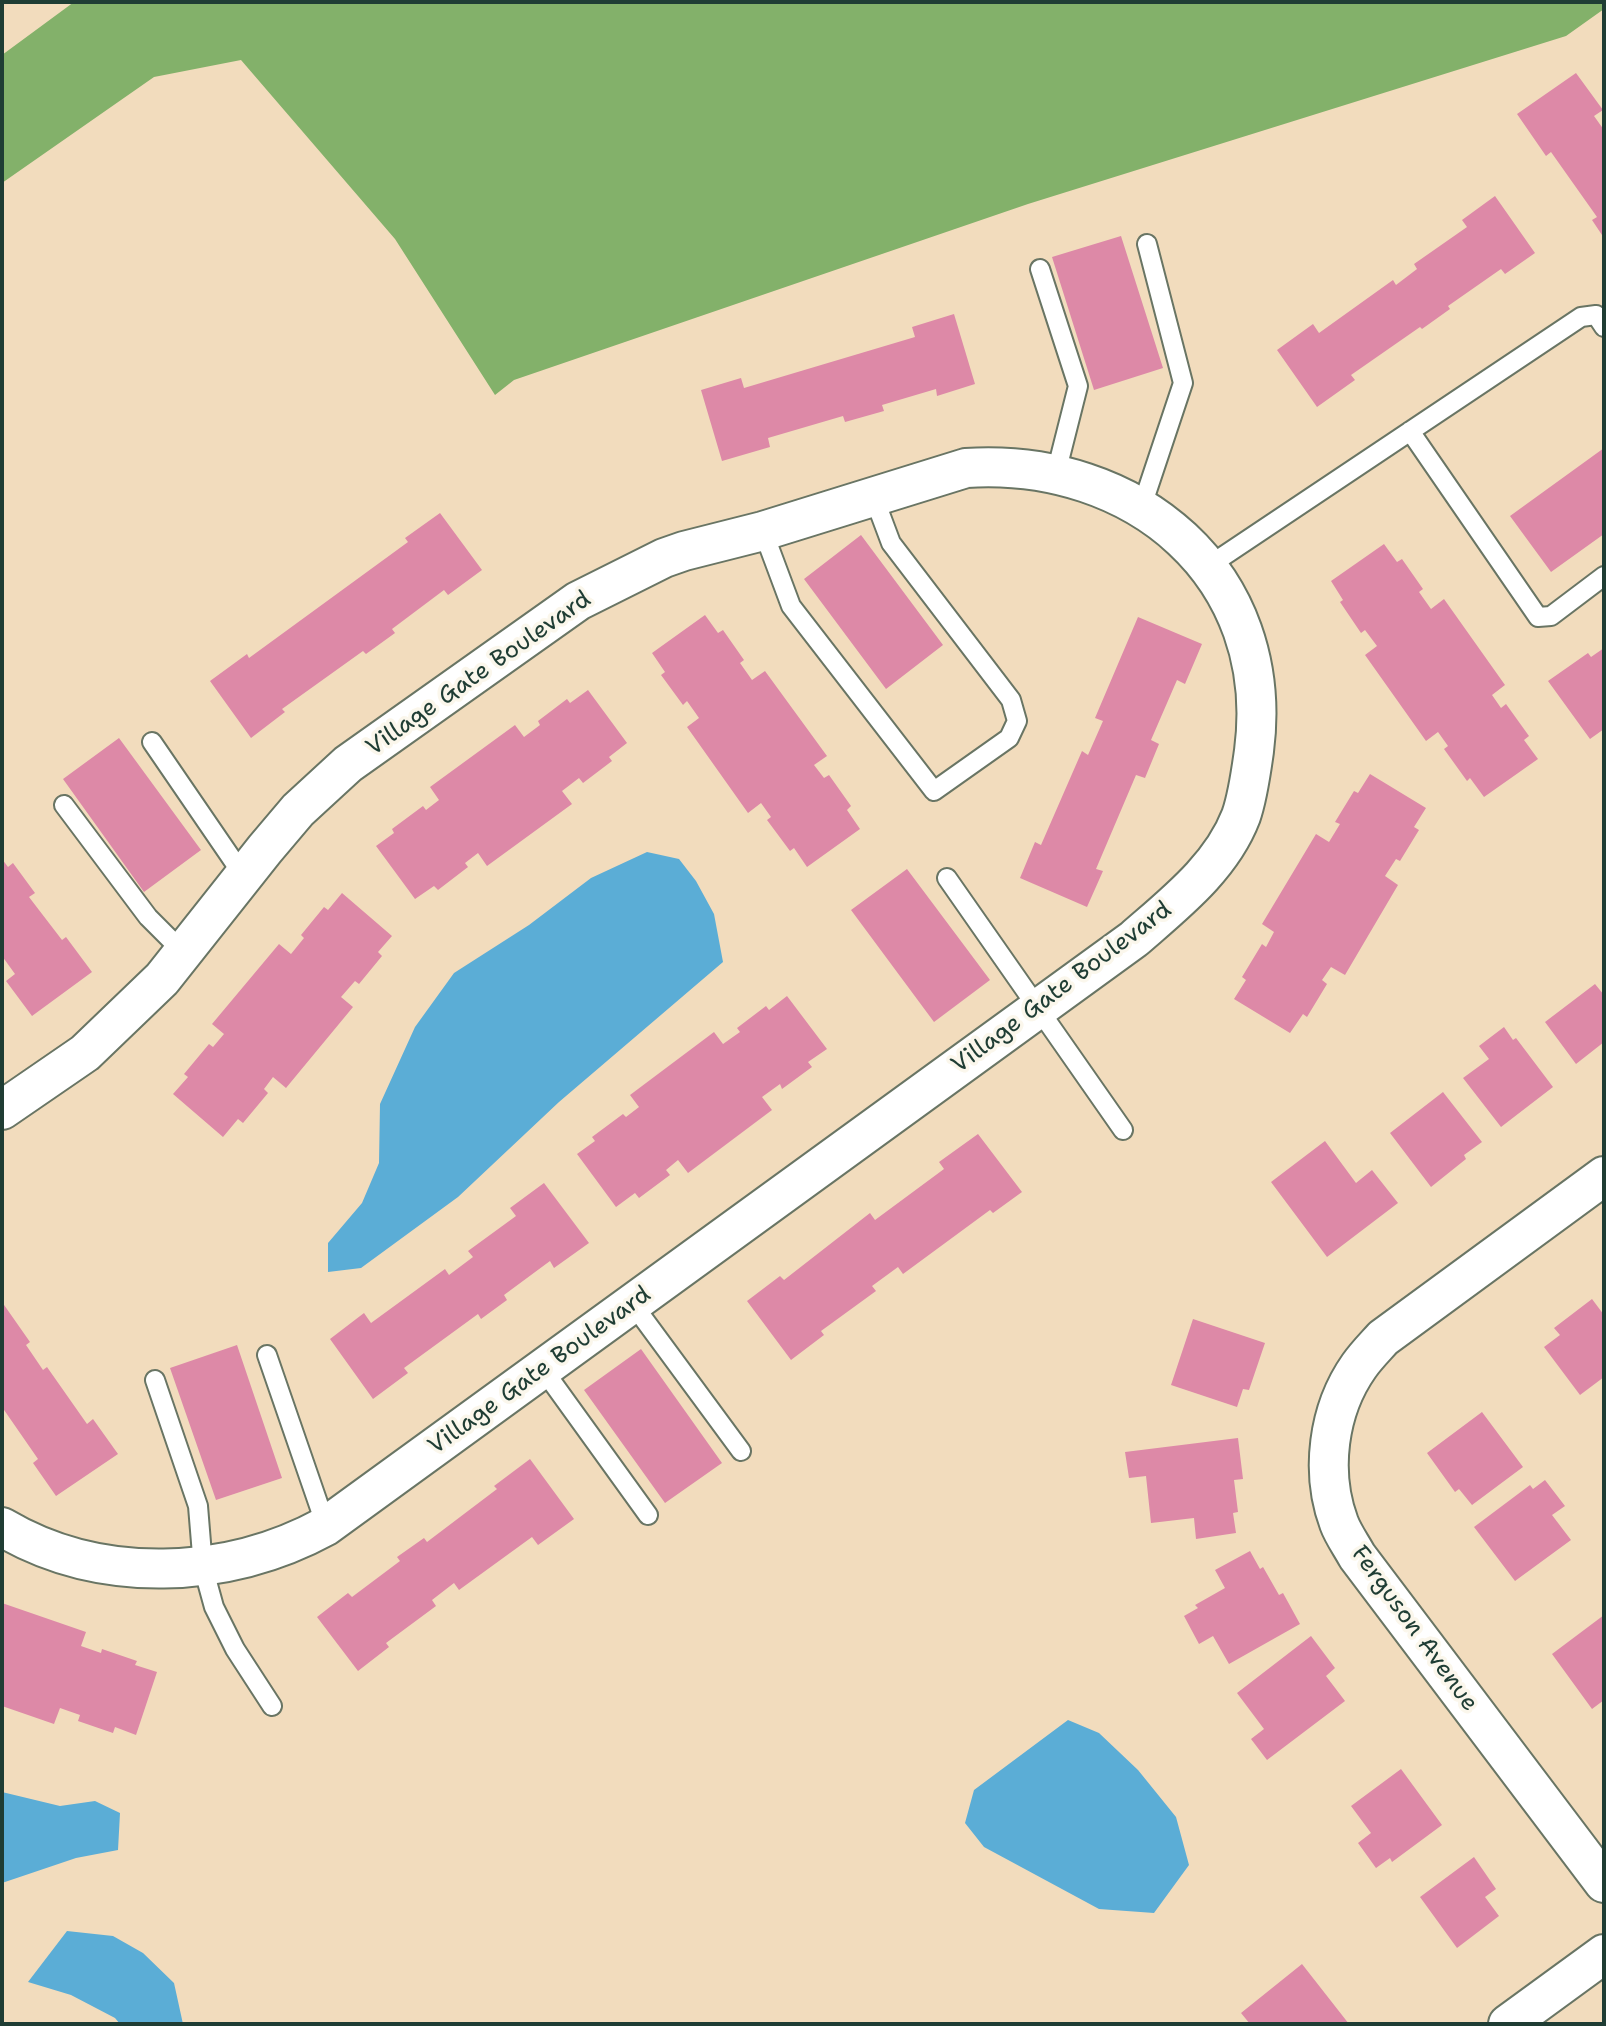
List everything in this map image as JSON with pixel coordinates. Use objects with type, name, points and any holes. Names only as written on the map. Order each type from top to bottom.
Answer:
[{"type":"street","name":"Village Gate Boulevard","points":[[2,1110],[85,1053],[162,979],[298,810],[348,764],[578,601],[664,558],[966,468],[1001,466],[1056,473],[1142,506],[1174,531],[1207,567],[1235,609],[1248,642],[1256,686],[1257,731],[1240,817],[1217,860],[1177,901],[1134,939],[326,1526],[291,1545],[252,1557],[203,1567],[136,1569],[84,1560],[28,1542],[2,1527]]},
{"type":"street","name":"Ferguson Avenue","points":[[1604,1176],[1383,1338],[1358,1366],[1340,1400],[1330,1439],[1329,1480],[1339,1523],[1357,1556],[1604,1883]]},
{"type":"street","points":[[1508,2024],[1604,1954]]},
{"type":"lane","points":[[1142,506],[1183,383],[1147,244]]},
{"type":"lane","points":[[1040,269],[1078,386],[1056,473]]},
{"type":"lane","points":[[1207,567],[1581,317],[1596,315],[1604,327]]},
{"type":"lane","points":[[1410,431],[1538,617],[1551,616],[1604,576]]},
{"type":"lane","points":[[763,531],[791,606],[934,791],[1009,738],[1017,721],[1011,700],[891,543],[873,495]]},
{"type":"lane","points":[[152,742],[243,875]]},
{"type":"lane","points":[[64,805],[148,917],[183,952]]},
{"type":"lane","points":[[947,878],[1123,1130]]},
{"type":"lane","points":[[632,1303],[741,1451]]},
{"type":"lane","points":[[267,1355],[326,1526]]},
{"type":"lane","points":[[542,1368],[648,1515]]},
{"type":"lane","points":[[155,1380],[198,1506],[203,1567],[214,1607],[235,1649],[272,1706]]},
{"type":"green space","points":[[74,2],[1604,2],[1604,9],[1566,36],[1028,204],[514,380],[495,395],[395,239],[241,60],[154,77],[2,183],[2,55]]},
{"type":"water","points":[[647,852],[679,859],[696,881],[714,914],[723,962],[559,1102],[458,1197],[361,1268],[328,1272],[328,1243],[362,1203],[379,1163],[380,1104],[415,1027],[454,973],[529,925],[591,878]]},
{"type":"water","points":[[1068,1720],[1099,1733],[1138,1770],[1176,1817],[1189,1865],[1154,1913],[1099,1909],[984,1847],[965,1823],[974,1790]]},
{"type":"water","points":[[2,1792],[60,1806],[95,1801],[120,1813],[118,1850],[76,1858],[2,1883]]},
{"type":"water","points":[[67,1931],[113,1936],[143,1953],[174,1983],[183,2024],[120,2024],[115,2018],[71,1995],[28,1982]]},
{"type":"building","points":[[1576,73],[1603,110],[1594,116],[1604,130],[1604,238],[1592,220],[1597,217],[1551,152],[1546,156],[1517,114]]},
{"type":"building","points":[[1495,196],[1535,253],[1505,274],[1501,269],[1448,306],[1450,309],[1422,329],[1420,327],[1351,375],[1355,380],[1317,407],[1277,350],[1313,324],[1319,333],[1393,280],[1396,285],[1417,269],[1414,264],[1467,227],[1462,220]]},
{"type":"building","points":[[1121,236],[1163,368],[1094,390],[1052,257]]},
{"type":"building","points":[[954,314],[975,384],[937,396],[936,389],[882,405],[884,411],[845,422],[843,416],[768,438],[770,447],[722,461],[701,390],[741,378],[744,388],[915,337],[912,327]]},
{"type":"building","points":[[1604,448],[1604,534],[1551,572],[1510,516]]},
{"type":"building","points":[[440,513],[482,570],[448,595],[444,590],[392,629],[395,633],[366,654],[363,651],[282,709],[285,712],[251,738],[210,681],[247,654],[249,658],[408,542],[405,538]]},
{"type":"building","points":[[861,535],[943,645],[886,689],[804,579]]},
{"type":"building","points":[[1384,544],[1397,562],[1402,559],[1423,589],[1419,592],[1431,609],[1444,599],[1505,685],[1492,695],[1501,708],[1506,704],[1529,736],[1524,740],[1538,759],[1484,797],[1470,778],[1467,781],[1444,749],[1448,746],[1438,732],[1426,741],[1365,655],[1377,646],[1365,630],[1361,633],[1340,602],[1343,600],[1331,581]]},
{"type":"building","points":[[705,615],[718,633],[723,630],[744,660],[740,663],[752,680],[765,671],[827,756],[814,765],[824,778],[829,775],[851,806],[847,810],[860,829],[807,867],[794,848],[790,851],[767,820],[771,817],[761,803],[748,813],[687,727],[699,718],[687,701],[683,705],[661,675],[665,672],[652,653]]},
{"type":"building","points":[[1138,617],[1202,644],[1185,684],[1177,680],[1151,740],[1159,744],[1145,778],[1136,775],[1096,869],[1103,871],[1087,907],[1020,878],[1035,842],[1041,845],[1082,751],[1088,755],[1103,721],[1095,718]]},
{"type":"building","points":[[1604,648],[1604,729],[1590,739],[1548,681],[1588,653],[1591,657]]},
{"type":"building","points":[[588,690],[627,743],[609,757],[612,761],[583,783],[579,778],[562,791],[572,804],[487,866],[478,853],[465,863],[468,867],[438,890],[434,886],[415,899],[376,846],[394,833],[392,829],[423,806],[426,810],[439,800],[430,787],[515,725],[524,737],[540,725],[538,721],[567,699],[570,703]]},
{"type":"building","points":[[119,738],[201,850],[144,892],[63,779]]},
{"type":"building","points":[[1370,774],[1426,808],[1414,827],[1419,830],[1400,861],[1396,859],[1385,876],[1398,885],[1345,975],[1331,967],[1322,980],[1327,984],[1307,1017],[1303,1014],[1290,1033],[1234,999],[1246,980],[1242,977],[1262,944],[1266,947],[1274,932],[1262,924],[1316,834],[1329,842],[1340,824],[1335,822],[1354,791],[1358,793]]},
{"type":"building","points":[[2,859],[8,867],[13,863],[35,893],[29,897],[62,940],[66,937],[92,972],[32,1016],[6,981],[15,974],[2,956]]},
{"type":"building","points":[[907,869],[990,980],[934,1022],[851,910]]},
{"type":"building","points":[[342,893],[392,936],[378,952],[382,956],[359,984],[355,981],[341,997],[353,1007],[286,1088],[273,1077],[264,1089],[268,1093],[243,1123],[238,1119],[223,1137],[173,1094],[188,1077],[184,1074],[209,1044],[213,1047],[224,1034],[212,1024],[279,944],[291,954],[304,938],[301,935],[324,907],[328,910]]},
{"type":"building","points":[[1595,984],[1604,995],[1604,1042],[1576,1064],[1545,1022]]},
{"type":"building","points":[[787,996],[827,1049],[808,1062],[812,1067],[782,1089],[780,1084],[762,1097],[772,1110],[688,1173],[678,1160],[666,1170],[670,1175],[639,1198],[635,1193],[616,1207],[577,1154],[595,1141],[592,1137],[623,1114],[626,1117],[639,1107],[630,1095],[714,1032],[723,1044],[740,1032],[737,1028],[766,1006],[769,1010]]},
{"type":"building","points":[[1504,1027],[1553,1087],[1501,1127],[1463,1078],[1489,1059],[1479,1046]]},
{"type":"building","points":[[1443,1092],[1482,1142],[1431,1187],[1390,1133]]},
{"type":"building","points":[[978,1134],[1022,1192],[993,1213],[990,1210],[903,1274],[898,1267],[872,1286],[876,1291],[821,1331],[824,1335],[791,1360],[747,1301],[780,1276],[784,1280],[870,1213],[875,1220],[944,1169],[939,1162]]},
{"type":"building","points":[[1325,1141],[1356,1183],[1372,1170],[1398,1203],[1327,1257],[1271,1182]]},
{"type":"building","points":[[544,1183],[589,1243],[554,1268],[550,1261],[504,1295],[507,1300],[481,1319],[478,1314],[404,1368],[408,1373],[373,1399],[330,1339],[364,1313],[371,1323],[445,1269],[449,1275],[473,1257],[468,1251],[516,1216],[510,1208]]},
{"type":"building","points":[[1592,1299],[1604,1315],[1604,1377],[1580,1395],[1544,1347],[1560,1335],[1554,1328]]},
{"type":"building","points":[[2,1302],[30,1342],[26,1345],[43,1370],[47,1367],[87,1424],[93,1419],[118,1454],[56,1496],[33,1463],[38,1459],[2,1407]]},
{"type":"building","points":[[1193,1319],[1265,1343],[1249,1390],[1243,1389],[1237,1407],[1171,1385]]},
{"type":"building","points":[[237,1345],[282,1478],[216,1500],[170,1368]]},
{"type":"building","points":[[641,1349],[722,1463],[665,1503],[584,1390]]},
{"type":"building","points":[[1482,1412],[1523,1467],[1472,1505],[1459,1489],[1455,1492],[1427,1453]]},
{"type":"building","points":[[1238,1438],[1243,1479],[1234,1480],[1238,1512],[1233,1513],[1236,1533],[1196,1539],[1194,1518],[1151,1523],[1146,1476],[1129,1478],[1125,1452]]},
{"type":"building","points":[[530,1459],[574,1519],[538,1545],[532,1537],[459,1590],[454,1583],[432,1600],[436,1606],[386,1643],[389,1647],[358,1671],[317,1617],[348,1593],[352,1597],[400,1561],[397,1557],[424,1538],[427,1542],[497,1489],[494,1486]]},
{"type":"building","points":[[1545,1480],[1565,1506],[1552,1515],[1571,1540],[1515,1581],[1474,1527],[1530,1485],[1533,1489]]},
{"type":"building","points":[[1250,1551],[1279,1595],[1283,1593],[1300,1624],[1229,1664],[1213,1636],[1199,1644],[1184,1616],[1198,1608],[1195,1605],[1225,1588],[1215,1570]]},
{"type":"building","points":[[2,1603],[86,1632],[81,1646],[101,1653],[102,1649],[137,1661],[135,1665],[157,1672],[136,1735],[115,1727],[113,1733],[78,1721],[80,1715],[60,1708],[54,1724],[2,1706]]},
{"type":"building","points":[[1604,1615],[1604,1700],[1592,1709],[1552,1654]]},
{"type":"building","points":[[1311,1636],[1335,1668],[1326,1676],[1345,1701],[1267,1760],[1251,1739],[1264,1729],[1237,1693]]},
{"type":"building","points":[[1401,1769],[1442,1825],[1392,1862],[1390,1858],[1376,1868],[1358,1843],[1371,1833],[1351,1806]]},
{"type":"building","points":[[1474,1857],[1496,1889],[1485,1897],[1499,1916],[1457,1948],[1420,1897]]},
{"type":"building","points":[[1302,1964],[1349,2024],[1250,2024],[1241,2013]]}]
